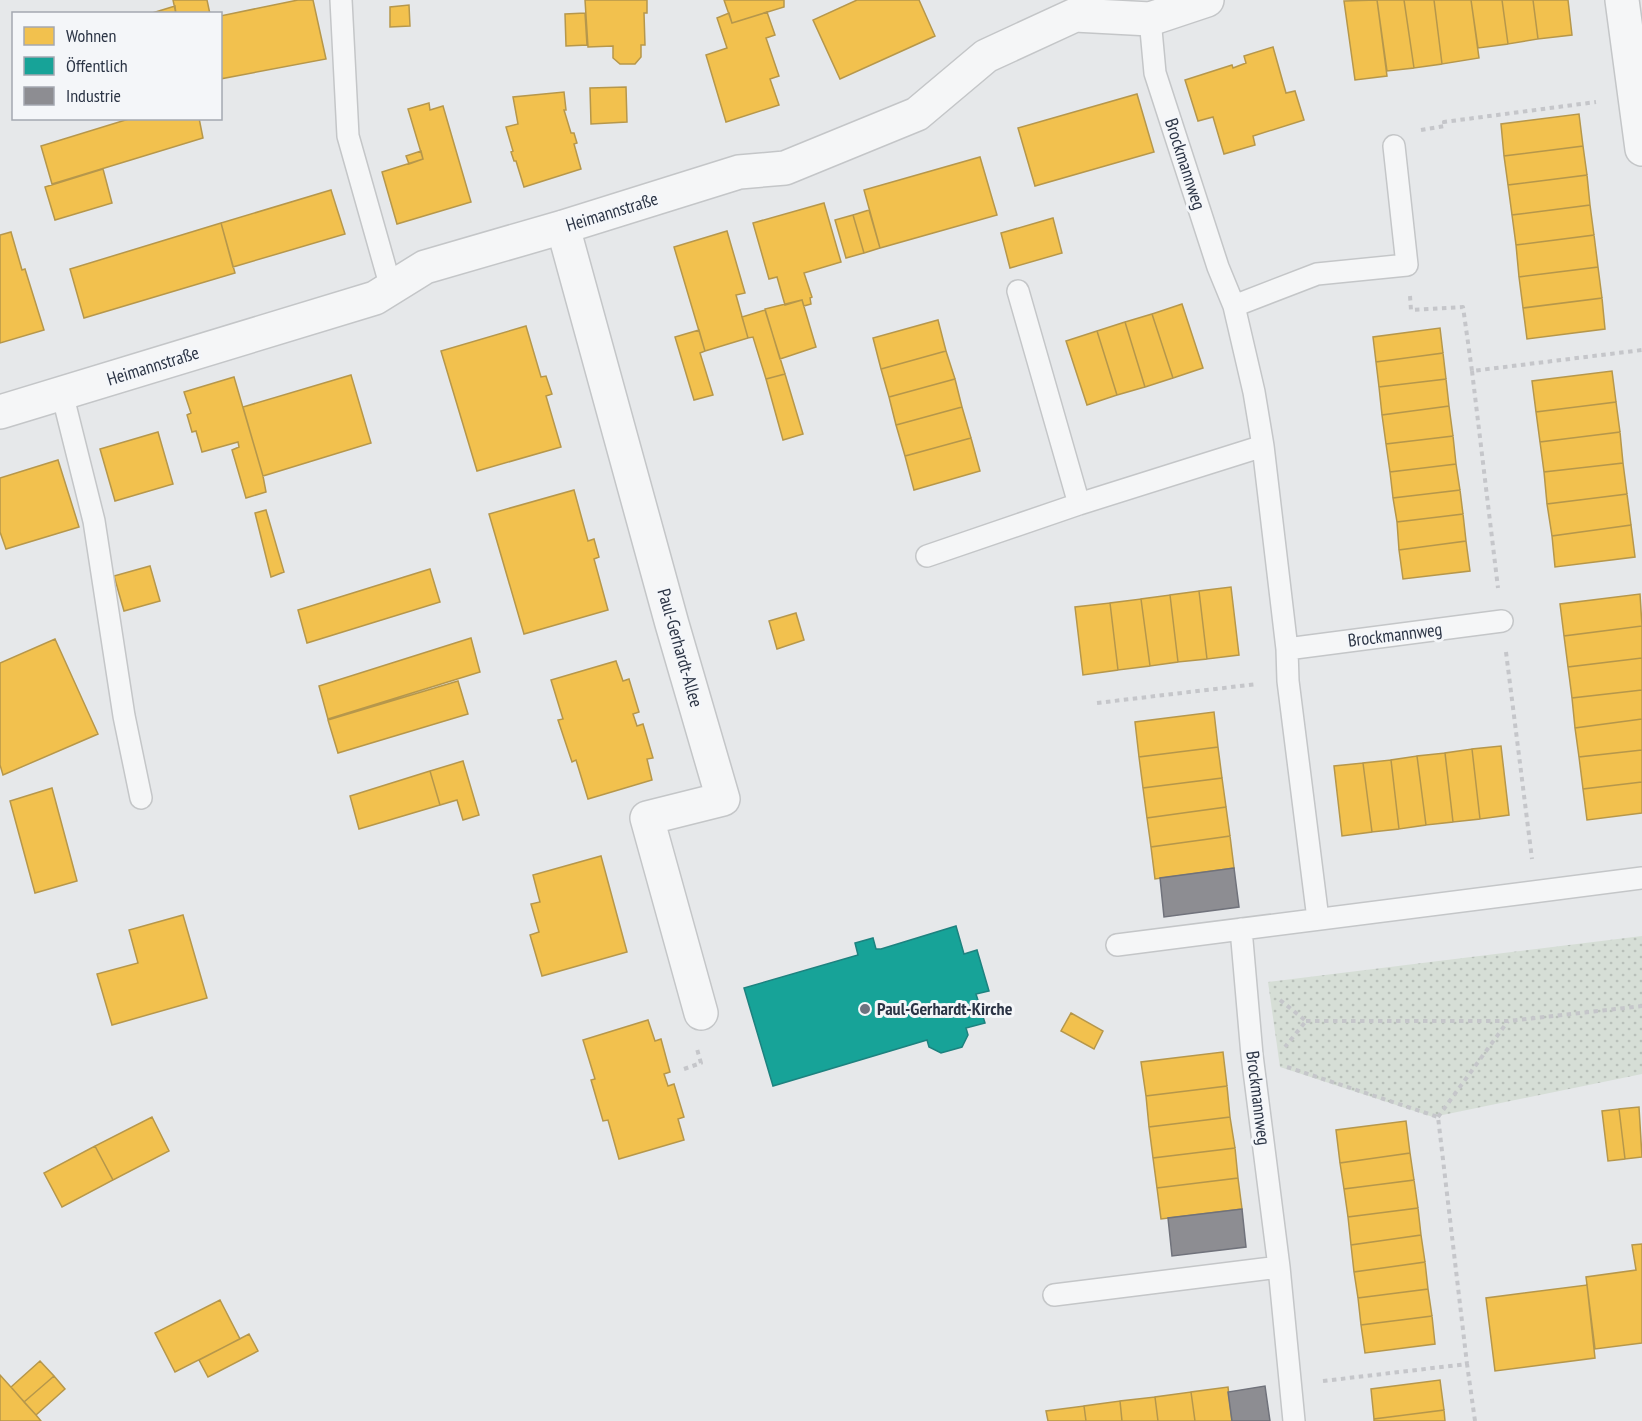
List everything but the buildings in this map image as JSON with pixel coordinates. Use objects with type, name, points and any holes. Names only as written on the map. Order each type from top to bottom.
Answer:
[{"type":"street","name":"Heimannstraße","points":[[0,412],[375,298],[425,267],[564,227],[740,172],[785,168],[917,114],[986,56],[1075,15],[1150,18],[1207,0]]},
{"type":"street","points":[[1622,0],[1642,149]]},
{"type":"street","name":"Paul-Gerhardt-Allee","points":[[564,227],[672,624],[723,799],[647,818],[701,1013]]},
{"type":"lane","points":[[341,0],[348,136],[391,288]]},
{"type":"lane","name":"Brockmannweg","points":[[1150,18],[1155,73],[1218,267],[1234,306],[1254,392],[1263,446],[1287,649],[1288,681],[1318,919]]},
{"type":"lane","points":[[1234,306],[1317,274],[1407,265],[1394,146]]},
{"type":"lane","points":[[1018,291],[1079,504]]},
{"type":"lane","points":[[62,393],[94,521],[124,716],[141,798]]},
{"type":"lane","points":[[927,556],[1079,504],[1263,446]]},
{"type":"lane","name":"Brockmannweg","points":[[1287,649],[1502,621]]},
{"type":"lane","points":[[1117,945],[1642,878]]},
{"type":"lane","name":"Brockmannweg","points":[[1241,929],[1252,1055],[1279,1267],[1294,1421]]},
{"type":"lane","points":[[1054,1295],[1279,1267]]},
{"type":"path","points":[[1394,146],[1412,132],[1445,126],[1444,122],[1635,97]]},
{"type":"path","points":[[1407,265],[1411,310],[1463,307],[1536,890]]},
{"type":"path","points":[[1472,371],[1642,350]]},
{"type":"path","points":[[1097,703],[1288,681]]},
{"type":"path","points":[[1306,1021],[1508,1021],[1642,1006]]},
{"type":"path","points":[[1475,1421],[1438,1117],[1508,1021]]},
{"type":"path","points":[[1252,1055],[1438,1117]]},
{"type":"path","points":[[1290,1385],[1467,1364]]},
{"type":"shaded area","points":[[1642,936],[1642,1074],[1433,1117],[1280,1067],[1268,982]]},
{"type":"place","name":"Paul-Gerhardt-Kirche","points":[[865,1009]]}]
